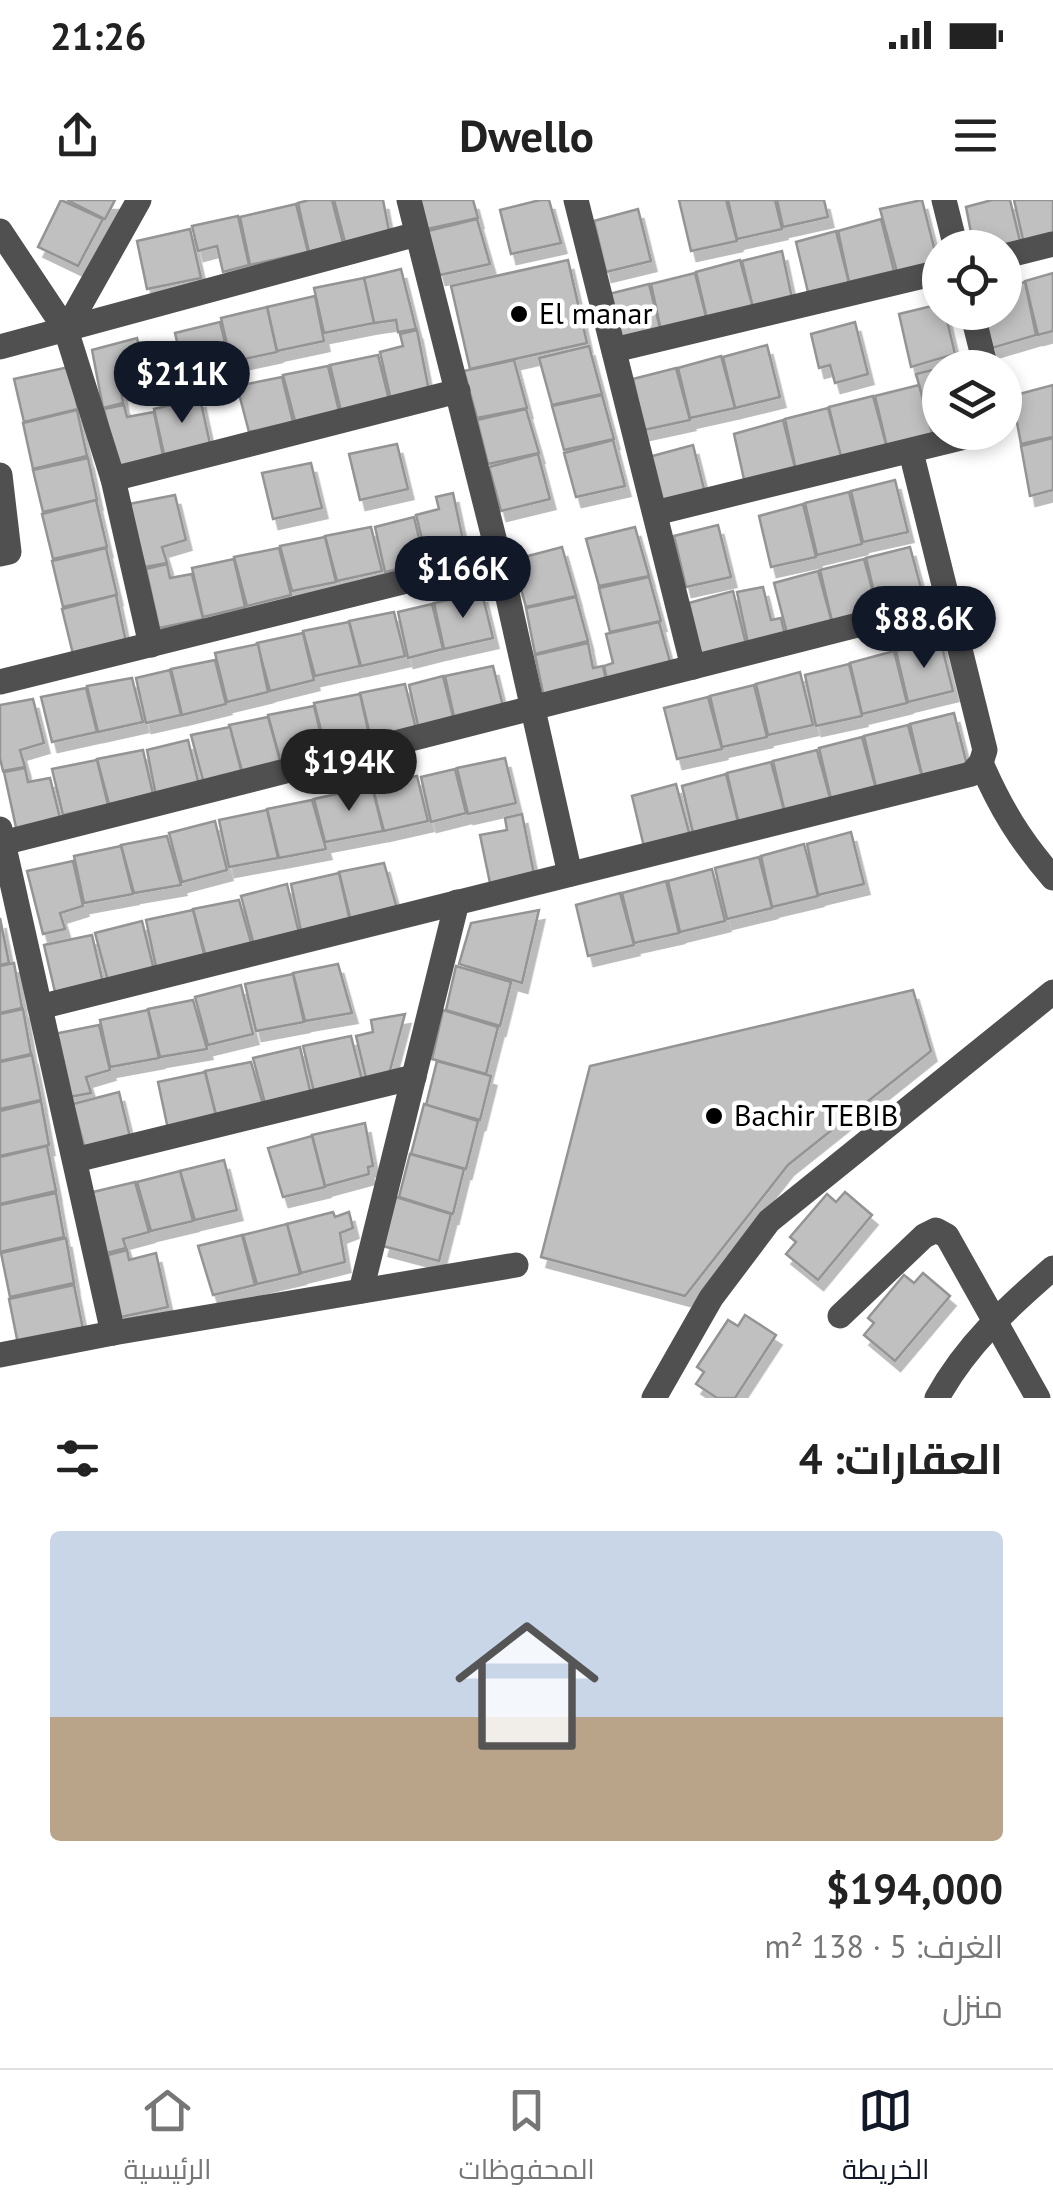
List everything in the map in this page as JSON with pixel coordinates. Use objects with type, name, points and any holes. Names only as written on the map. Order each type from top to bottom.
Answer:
[{"type":"street","points":[[66,330],[138,200]]},
{"type":"street","points":[[409,200],[499,558],[570,874]]},
{"type":"street","points":[[576,200],[693,667]]},
{"type":"street","points":[[944,200],[952,230]]},
{"type":"street","points":[[0,232],[66,330],[113,479],[151,644]]},
{"type":"street","points":[[0,347],[418,234]]},
{"type":"street","points":[[1022,252],[1053,244]]},
{"type":"street","points":[[614,350],[922,276]]},
{"type":"street","points":[[113,479],[458,392]]},
{"type":"street","points":[[655,513],[922,449]]},
{"type":"street","points":[[40,1006],[971,774],[981,763],[985,750],[911,452]]},
{"type":"street","points":[[0,476],[9,552],[0,554]]},
{"type":"street","points":[[0,682],[499,558]]},
{"type":"street","points":[[113,1332],[2,836],[533,708],[948,602]]},
{"type":"street","points":[[981,763],[1003,812],[1053,878]]},
{"type":"street","points":[[361,1292],[458,902]]},
{"type":"street","points":[[654,1398],[711,1298],[769,1221],[1053,992]]},
{"type":"street","points":[[74,1160],[414,1077]]},
{"type":"street","points":[[840,1316],[924,1236],[936,1230],[947,1236],[1038,1398]]},
{"type":"street","points":[[0,1355],[113,1332],[516,1266]]},
{"type":"street","points":[[937,1398],[966,1352],[995,1319],[1053,1268]]},
{"type":"building","points":[[61,200],[103,219],[78,266],[38,247]]},
{"type":"building","points":[[67,200],[115,200],[105,219]]},
{"type":"building","points":[[332,200],[343,243],[309,252],[298,203]]},
{"type":"building","points":[[334,200],[383,200],[389,231],[345,242]]},
{"type":"building","points":[[420,200],[473,200],[478,218],[427,229]]},
{"type":"building","points":[[549,200],[561,243],[511,254],[500,210]]},
{"type":"building","points":[[679,200],[726,200],[737,241],[691,251]]},
{"type":"building","points":[[728,200],[775,200],[782,229],[737,239]]},
{"type":"building","points":[[777,200],[824,200],[828,217],[783,227]]},
{"type":"building","points":[[922,200],[930,230],[922,230],[922,267],[897,272],[880,209]]},
{"type":"building","points":[[1010,200],[1017,230],[970,230],[966,207]]},
{"type":"building","points":[[1014,200],[1053,200],[1053,235],[1024,244]]},
{"type":"building","points":[[296,204],[308,252],[250,265],[240,217]]},
{"type":"building","points":[[638,209],[651,261],[606,272],[594,221]]},
{"type":"building","points":[[238,216],[249,265],[223,272],[217,246],[198,251],[192,226]]},
{"type":"building","points":[[477,219],[490,264],[440,275],[428,231]]},
{"type":"building","points":[[881,219],[894,271],[849,282],[838,231]]},
{"type":"building","points":[[190,229],[201,278],[147,289],[137,241]]},
{"type":"building","points":[[836,231],[849,283],[808,292],[796,242]]},
{"type":"building","points":[[782,251],[793,303],[754,312],[742,261]]},
{"type":"building","name":"El manar","points":[[568,260],[587,343],[470,369],[451,286]]},
{"type":"building","points":[[740,260],[754,312],[708,323],[696,272]]},
{"type":"building","points":[[401,269],[416,329],[398,332],[396,320],[374,323],[364,278]]},
{"type":"building","points":[[695,273],[708,325],[662,335],[651,284]]},
{"type":"building","points":[[1053,273],[1053,331],[1038,335],[1025,281]]},
{"type":"building","points":[[364,278],[374,323],[324,333],[314,288]]},
{"type":"building","points":[[1025,282],[1036,335],[992,348],[988,330],[1022,330]]},
{"type":"building","points":[[649,284],[662,336],[617,346],[605,295]]},
{"type":"building","points":[[315,296],[324,341],[277,351],[267,307]]},
{"type":"building","points":[[267,307],[277,352],[231,362],[221,318]]},
{"type":"building","points":[[922,308],[922,330],[949,330],[954,350],[922,350],[922,364],[911,367],[899,314]]},
{"type":"building","points":[[220,322],[231,367],[185,377],[175,333]]},
{"type":"building","points":[[855,322],[868,374],[835,383],[830,365],[819,368],[811,334]]},
{"type":"building","points":[[417,330],[429,391],[391,400],[380,352],[403,346],[400,334]]},
{"type":"building","points":[[137,338],[148,384],[121,390],[123,403],[103,408],[92,350]]},
{"type":"building","points":[[767,345],[780,397],[735,408],[723,357]]},
{"type":"building","points":[[589,346],[602,394],[552,405],[539,358]]},
{"type":"building","points":[[378,355],[389,400],[341,411],[330,365]]},
{"type":"building","points":[[721,356],[735,408],[690,418],[678,368]]},
{"type":"building","points":[[514,360],[527,408],[477,418],[464,371]]},
{"type":"building","points":[[328,366],[339,411],[295,421],[283,375]]},
{"type":"building","points":[[69,367],[78,409],[24,422],[14,379]]},
{"type":"building","points":[[676,368],[690,420],[644,430],[633,379]]},
{"type":"building","points":[[922,372],[922,396],[916,374]]},
{"type":"building","points":[[282,377],[293,422],[249,432],[237,386]]},
{"type":"building","points":[[919,385],[922,439],[887,447],[875,396]]},
{"type":"building","points":[[1053,385],[1053,437],[1022,444],[1022,393]]},
{"type":"building","points":[[602,395],[614,439],[564,450],[552,406]]},
{"type":"building","points":[[873,396],[887,448],[841,458],[829,407]]},
{"type":"building","points":[[200,398],[210,444],[164,454],[154,409]]},
{"type":"building","points":[[124,405],[127,417],[154,412],[163,456],[117,466],[104,409]]},
{"type":"building","points":[[828,408],[842,460],[796,470],[785,419]]},
{"type":"building","points":[[526,409],[539,453],[488,464],[477,420]]},
{"type":"building","points":[[77,410],[87,456],[33,469],[23,423]]},
{"type":"building","points":[[783,420],[796,472],[745,484],[734,434]]},
{"type":"building","points":[[1053,438],[1053,490],[1030,496],[1022,446]]},
{"type":"building","points":[[613,440],[625,486],[576,497],[564,453]]},
{"type":"building","points":[[397,444],[408,489],[360,500],[349,454]]},
{"type":"building","points":[[693,445],[706,497],[661,508],[649,457]]},
{"type":"building","points":[[538,454],[550,499],[501,511],[489,467]]},
{"type":"building","points":[[88,458],[97,500],[43,512],[33,470]]},
{"type":"building","points":[[311,463],[322,508],[273,519],[262,473]]},
{"type":"building","points":[[895,480],[908,532],[863,542],[851,491]]},
{"type":"building","points":[[849,492],[862,544],[817,555],[805,503]]},
{"type":"building","points":[[453,493],[466,554],[428,563],[416,515],[439,509],[436,497]]},
{"type":"building","points":[[175,495],[186,540],[162,547],[167,563],[145,567],[129,504]]},
{"type":"building","points":[[96,500],[107,547],[53,559],[42,514]]},
{"type":"building","points":[[803,504],[816,557],[771,567],[759,516]]},
{"type":"building","points":[[414,517],[425,563],[385,572],[375,527]]},
{"type":"building","points":[[718,525],[731,577],[686,587],[674,536]]},
{"type":"building","points":[[371,527],[382,571],[337,581],[325,536]]},
{"type":"building","points":[[635,527],[649,576],[599,586],[586,539]]},
{"type":"building","points":[[325,537],[336,582],[292,591],[280,546]]},
{"type":"building","points":[[562,547],[576,596],[526,607],[513,560]]},
{"type":"building","points":[[910,547],[924,599],[878,609],[866,558]]},
{"type":"building","points":[[106,548],[117,595],[63,607],[52,561]]},
{"type":"building","points":[[279,548],[291,595],[247,606],[234,557]]},
{"type":"building","points":[[234,559],[245,607],[203,617],[192,568]]},
{"type":"building","points":[[864,559],[878,611],[832,621],[820,570]]},
{"type":"building","points":[[167,564],[170,578],[192,574],[203,619],[159,628],[146,569]]},
{"type":"building","points":[[818,571],[832,623],[787,633],[774,583]]},
{"type":"building","points":[[649,577],[661,621],[610,632],[599,588]]},
{"type":"building","points":[[763,587],[771,620],[781,618],[785,635],[748,643],[737,592]]},
{"type":"building","points":[[733,591],[746,644],[701,654],[689,603]]},
{"type":"building","points":[[482,593],[493,638],[444,649],[434,603]]},
{"type":"building","points":[[116,595],[126,642],[73,654],[62,609]]},
{"type":"building","points":[[576,597],[588,641],[535,654],[526,608]]},
{"type":"building","points":[[432,604],[443,649],[408,658],[398,612]]},
{"type":"building","points":[[394,612],[405,656],[361,666],[349,621]]},
{"type":"building","points":[[349,622],[360,666],[315,676],[303,631]]},
{"type":"building","points":[[659,622],[672,669],[608,684],[604,666],[613,663],[606,634]]},
{"type":"building","points":[[303,633],[314,680],[270,691],[257,643]]},
{"type":"building","points":[[940,639],[953,691],[908,702],[896,651]]},
{"type":"building","points":[[588,643],[593,668],[603,666],[607,685],[545,702],[535,655]]},
{"type":"building","points":[[258,644],[268,692],[227,702],[215,653]]},
{"type":"building","points":[[894,651],[907,703],[862,714],[850,663]]},
{"type":"building","points":[[215,660],[226,704],[182,715],[171,669]]},
{"type":"building","points":[[849,664],[862,716],[816,726],[805,675]]},
{"type":"building","points":[[493,666],[504,710],[455,721],[445,676]]},
{"type":"building","points":[[170,670],[181,715],[146,723],[136,678]]},
{"type":"building","points":[[800,672],[813,725],[768,735],[756,684]]},
{"type":"building","points":[[443,676],[454,721],[419,730],[409,685]]},
{"type":"building","points":[[132,678],[143,722],[98,732],[87,686]]},
{"type":"building","points":[[405,684],[416,729],[371,739],[360,693]]},
{"type":"building","points":[[754,685],[767,737],[722,747],[710,696]]},
{"type":"building","points":[[86,688],[97,732],[52,742],[41,697]]},
{"type":"building","points":[[360,694],[370,739],[326,749],[314,703]]},
{"type":"building","points":[[708,697],[722,749],[677,759],[664,708]]},
{"type":"building","points":[[33,699],[44,743],[20,750],[25,767],[3,771],[0,705]]},
{"type":"building","points":[[314,706],[325,753],[281,763],[268,715]]},
{"type":"building","points":[[954,713],[967,765],[922,775],[910,724]]},
{"type":"building","points":[[268,717],[281,764],[243,774],[229,725]]},
{"type":"building","points":[[908,725],[922,777],[876,787],[864,736]]},
{"type":"building","points":[[230,727],[242,774],[204,784],[191,735]]},
{"type":"building","points":[[862,737],[876,789],[831,799],[819,748]]},
{"type":"building","points":[[188,740],[199,785],[156,796],[147,750]]},
{"type":"building","points":[[143,750],[153,794],[109,804],[97,759]]},
{"type":"building","points":[[817,750],[831,802],[785,813],[773,761]]},
{"type":"building","points":[[505,758],[516,803],[468,814],[457,768]]},
{"type":"building","points":[[97,760],[108,805],[63,815],[52,769]]},
{"type":"building","points":[[771,762],[785,814],[739,824],[727,773]]},
{"type":"building","points":[[25,768],[28,782],[50,778],[61,822],[17,832],[4,772]]},
{"type":"building","points":[[455,769],[466,813],[431,822],[421,777]]},
{"type":"building","points":[[726,774],[739,826],[694,837],[682,786]]},
{"type":"building","points":[[417,776],[428,821],[384,831],[372,785]]},
{"type":"building","points":[[676,784],[690,836],[644,847],[632,796]]},
{"type":"building","points":[[372,786],[383,831],[325,842],[314,799]]},
{"type":"building","points":[[312,800],[326,849],[279,858],[267,809]]},
{"type":"building","points":[[267,810],[278,858],[229,867],[219,820]]},
{"type":"building","points":[[522,814],[534,874],[490,883],[480,835],[507,830],[505,818]]},
{"type":"building","points":[[215,821],[227,870],[182,882],[169,833]]},
{"type":"building","points":[[851,832],[864,884],[818,895],[807,844]]},
{"type":"building","points":[[167,836],[181,885],[134,893],[121,845]]},
{"type":"building","points":[[804,844],[818,896],[772,907],[761,856]]},
{"type":"building","points":[[121,846],[133,894],[84,903],[74,856]]},
{"type":"building","points":[[759,857],[772,908],[727,919],[715,868]]},
{"type":"building","points":[[73,861],[83,906],[60,913],[65,929],[43,934],[27,871]]},
{"type":"building","points":[[384,863],[398,912],[351,921],[339,872]]},
{"type":"building","points":[[712,869],[725,921],[680,932],[668,881]]},
{"type":"building","points":[[339,873],[350,921],[301,931],[291,884]]},
{"type":"building","points":[[666,881],[679,933],[634,943],[622,893]]},
{"type":"building","points":[[287,884],[299,933],[254,945],[241,896]]},
{"type":"building","points":[[620,893],[634,945],[588,956],[576,905]]},
{"type":"building","points":[[239,900],[252,946],[206,957],[193,909]]},
{"type":"building","points":[[193,910],[205,958],[156,967],[146,920]]},
{"type":"building","points":[[539,910],[522,983],[459,964],[471,923]]},
{"type":"building","points":[[0,918],[9,963],[0,965]]},
{"type":"building","points":[[142,921],[154,970],[108,981],[95,933]]},
{"type":"building","points":[[92,935],[103,983],[55,992],[44,945]]},
{"type":"building","points":[[14,963],[22,1008],[0,1013],[0,966]]},
{"type":"building","points":[[338,964],[352,1013],[305,1021],[293,973]]},
{"type":"building","points":[[456,966],[511,982],[500,1026],[446,1010]]},
{"type":"building","points":[[293,974],[304,1022],[256,1031],[245,984]]},
{"type":"building","points":[[241,985],[253,1034],[208,1045],[195,997]]},
{"type":"building","name":"Bachir TEBIB","points":[[913,990],[931,1051],[788,1165],[685,1296],[541,1257],[590,1066]]},
{"type":"building","points":[[193,1000],[207,1049],[160,1057],[148,1009]]},
{"type":"building","points":[[23,1009],[31,1054],[0,1061],[0,1014]]},
{"type":"building","points":[[148,1010],[159,1058],[110,1067],[100,1020]]},
{"type":"building","points":[[443,1010],[498,1027],[486,1074],[432,1059]]},
{"type":"building","points":[[405,1014],[388,1078],[367,1082],[356,1036],[373,1032],[371,1020]]},
{"type":"building","points":[[99,1025],[110,1070],[86,1077],[91,1093],[69,1097],[54,1034]]},
{"type":"building","points":[[351,1036],[363,1084],[314,1092],[303,1046]]},
{"type":"building","points":[[300,1047],[311,1095],[266,1107],[253,1058]]},
{"type":"building","points":[[32,1055],[41,1100],[0,1109],[0,1062]]},
{"type":"building","points":[[437,1061],[491,1076],[480,1120],[426,1105]]},
{"type":"building","points":[[251,1062],[264,1108],[217,1119],[205,1071]]},
{"type":"building","points":[[205,1072],[217,1120],[168,1129],[158,1082]]},
{"type":"building","points":[[119,1092],[131,1141],[86,1153],[73,1104]]},
{"type":"building","points":[[41,1101],[49,1145],[0,1156],[0,1111]]},
{"type":"building","points":[[424,1104],[478,1121],[466,1169],[411,1154]]},
{"type":"building","points":[[365,1123],[373,1166],[368,1167],[369,1174],[325,1186],[312,1135]]},
{"type":"building","points":[[312,1136],[325,1187],[283,1197],[268,1148]]},
{"type":"building","points":[[47,1146],[56,1191],[0,1204],[0,1157]]},
{"type":"building","points":[[410,1154],[464,1169],[453,1214],[399,1197]]},
{"type":"building","points":[[224,1160],[237,1210],[195,1220],[180,1171]]},
{"type":"building","points":[[180,1171],[193,1221],[151,1231],[137,1182]]},
{"type":"building","points":[[135,1182],[149,1232],[123,1239],[126,1248],[107,1253],[93,1192]]},
{"type":"building","points":[[845,1192],[872,1215],[818,1280],[786,1254],[796,1242],[790,1237],[827,1194],[836,1202]]},
{"type":"building","points":[[56,1193],[64,1237],[0,1252],[0,1205]]},
{"type":"building","points":[[396,1197],[451,1214],[439,1261],[383,1246]]},
{"type":"building","points":[[333,1212],[335,1217],[349,1212],[353,1228],[340,1233],[345,1262],[301,1273],[287,1224]]},
{"type":"building","points":[[287,1224],[300,1274],[257,1284],[243,1235]]},
{"type":"building","points":[[242,1235],[255,1285],[213,1295],[198,1246]]},
{"type":"building","points":[[66,1238],[74,1283],[10,1297],[1,1253]]},
{"type":"building","points":[[127,1250],[129,1260],[156,1253],[168,1307],[121,1317],[108,1255]]},
{"type":"building","points":[[923,1273],[950,1296],[895,1361],[864,1335],[874,1323],[868,1318],[904,1275],[914,1283]]},
{"type":"building","points":[[74,1285],[83,1329],[18,1344],[9,1299]]},
{"type":"building","points":[[745,1315],[776,1335],[735,1398],[717,1398],[696,1384],[704,1372],[697,1367],[728,1320],[738,1326]]},
{"type":"place","name":"El manar","points":[[519,314]]},
{"type":"place","name":"Bachir TEBIB","points":[[714,1116]]}]
